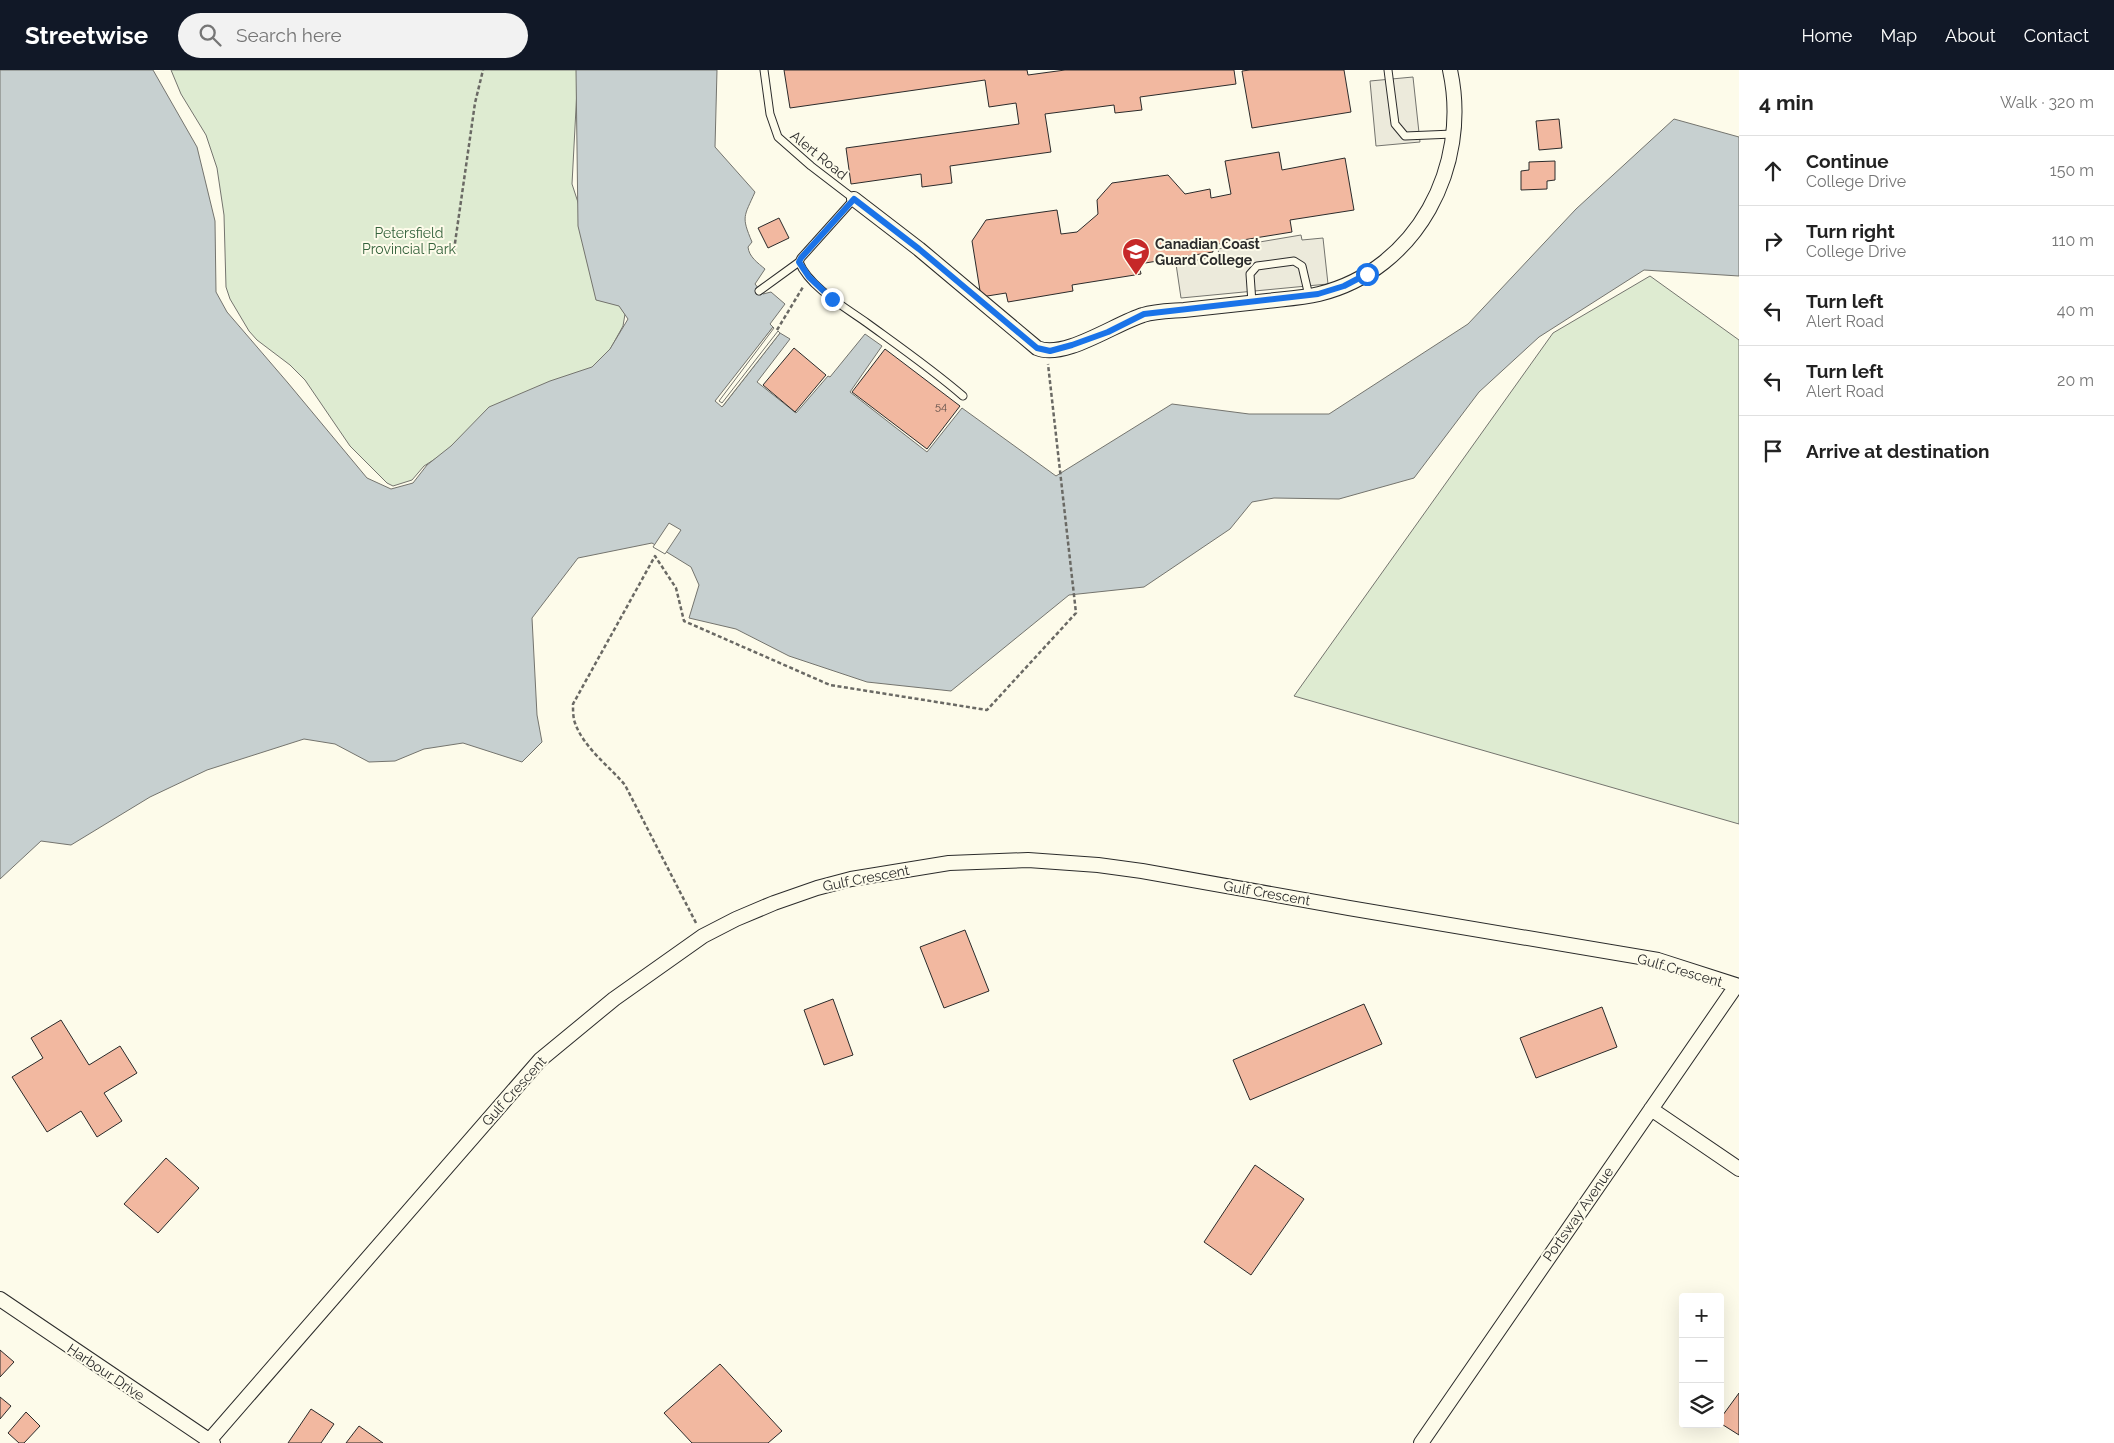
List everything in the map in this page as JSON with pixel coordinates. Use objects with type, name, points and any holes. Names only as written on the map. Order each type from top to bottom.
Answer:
[{"type":"street","points":[[854,199],[919,249],[1037,348],[1043,350],[1052,350],[1084,341],[1144,314],[1310,296],[1335,289],[1360,278],[1382,264],[1402,246],[1424,219],[1440,190],[1453,134],[1455,102],[1450,70]]},
{"type":"street","name":"Gulf Crescent","points":[[210,1442],[540,1060],[614,999],[703,936],[774,903],[851,879],[949,863],[1028,860],[1142,871],[1658,960],[1738,986]]},
{"type":"street","name":"Portsway Avenue","points":[[1421,1443],[1738,986]]},
{"type":"street","points":[[1651,1109],[1739,1169]]},
{"type":"street","name":"Harbour Drive","points":[[0,1299],[210,1442]]},
{"type":"lane","name":"Alert Road","points":[[764,70],[770,114],[778,137],[811,166],[854,199]]},
{"type":"lane","points":[[1388,70],[1395,124],[1405,136],[1453,134]]},
{"type":"lane","points":[[759,291],[799,262],[854,199]]},
{"type":"lane","points":[[1252,303],[1250,274],[1257,266],[1294,261],[1302,266],[1310,296]]},
{"type":"lane","points":[[799,262],[809,277],[832,299],[963,396]]},
{"type":"path","points":[[454,250],[475,103],[483,70]]},
{"type":"path","points":[[777,330],[809,277]]},
{"type":"path","points":[[703,936],[625,784],[589,748],[574,722],[573,704],[655,556],[676,588],[684,621],[830,685],[987,710],[1076,613],[1056,434]]},
{"type":"green space","name":"Petersfield Provincial Park","points":[[171,70],[578,70],[572,184],[587,230],[598,300],[619,305],[625,314],[623,326],[602,364],[435,459],[424,466],[412,480],[393,486],[387,483],[350,446],[305,380],[290,365],[257,340],[249,331],[230,299],[226,287],[224,215],[217,168],[206,135],[181,94]]},
{"type":"green space","points":[[1650,276],[1739,340],[1739,824],[1294,696],[1553,333]]},
{"type":"shaded area","points":[[0,70],[153,70],[197,147],[215,221],[216,292],[227,312],[367,478],[391,489],[413,483],[427,465],[451,446],[489,407],[550,381],[592,367],[610,349],[628,319],[619,306],[596,300],[578,226],[576,70],[717,70],[715,147],[755,192],[745,217],[746,227],[752,242],[748,247],[752,257],[765,269],[755,284],[763,294],[771,292],[785,304],[770,324],[773,327],[716,401],[723,406],[780,333],[790,339],[757,382],[796,413],[828,376],[830,377],[865,334],[882,346],[850,392],[927,452],[962,408],[1056,476],[1172,404],[1249,414],[1329,414],[1468,324],[1576,209],[1674,119],[1739,137],[1739,276],[1644,270],[1539,337],[1479,392],[1414,478],[1339,499],[1274,498],[1252,502],[1230,529],[1144,587],[1069,595],[951,691],[867,682],[789,656],[736,629],[689,618],[699,585],[691,567],[652,543],[578,558],[532,618],[537,715],[542,742],[522,762],[463,743],[424,749],[395,761],[369,762],[335,744],[304,739],[207,770],[150,797],[71,845],[41,841],[0,879]]},
{"type":"shaded area","points":[[1413,77],[1420,142],[1376,146],[1370,81]]},
{"type":"shaded area","points":[[1301,235],[1302,240],[1323,238],[1328,284],[1181,298],[1176,264],[1219,256],[1218,249]]},
{"type":"pier","points":[[773,327],[719,401],[722,403],[778,331],[780,333],[722,407],[715,401]]},
{"type":"pier","points":[[669,523],[681,530],[665,554],[653,547]]},
{"type":"building","points":[[784,70],[1027,70],[1028,75],[1065,70],[1234,70],[1236,84],[1140,97],[1142,110],[1115,113],[1114,105],[1045,114],[1051,152],[950,166],[952,183],[922,187],[921,174],[851,184],[846,148],[1019,124],[1016,103],[989,107],[985,80],[790,108]]},
{"type":"building","points":[[1344,70],[1351,112],[1252,128],[1242,71]]},
{"type":"building","points":[[1559,119],[1562,148],[1539,150],[1536,121]]},
{"type":"building","points":[[1279,152],[1282,170],[1345,158],[1354,210],[1290,220],[1292,232],[1212,245],[1213,252],[1139,264],[1141,274],[1072,285],[1073,291],[1008,302],[1006,293],[981,297],[972,241],[986,220],[1057,210],[1061,234],[1077,232],[1098,214],[1097,200],[1112,183],[1168,175],[1185,194],[1210,189],[1211,198],[1231,194],[1225,161]]},
{"type":"building","points":[[1555,161],[1555,180],[1547,181],[1547,189],[1521,190],[1521,171],[1529,170],[1529,162]]},
{"type":"building","points":[[779,218],[789,238],[768,248],[758,228]]},
{"type":"building","points":[[794,348],[826,375],[795,412],[763,385]]},
{"type":"building","points":[[885,349],[960,406],[927,449],[852,392]]},
{"type":"building","points":[[965,930],[989,991],[944,1008],[920,947]]},
{"type":"building","points":[[833,999],[853,1055],[824,1065],[804,1010]]},
{"type":"building","points":[[1364,1004],[1382,1044],[1250,1100],[1233,1060]]},
{"type":"building","points":[[1602,1007],[1617,1047],[1536,1078],[1520,1038]]},
{"type":"building","points":[[61,1020],[89,1065],[120,1046],[137,1073],[104,1093],[122,1121],[97,1137],[81,1111],[47,1132],[12,1077],[43,1058],[31,1038]]},
{"type":"building","points":[[166,1158],[199,1188],[158,1233],[124,1204]]},
{"type":"building","points":[[1255,1165],[1304,1199],[1251,1275],[1204,1242]]},
{"type":"building","points":[[0,1350],[14,1362],[0,1377]]},
{"type":"building","points":[[720,1364],[782,1431],[768,1443],[692,1443],[664,1413]]},
{"type":"building","points":[[1739,1393],[1739,1435],[1724,1426],[1724,1414]]},
{"type":"building","points":[[0,1397],[11,1406],[0,1419]]},
{"type":"building","points":[[311,1409],[334,1424],[321,1443],[288,1443]]},
{"type":"building","points":[[26,1412],[40,1426],[24,1443],[19,1443],[8,1433]]},
{"type":"building","points":[[359,1426],[383,1443],[346,1443]]},
{"type":"place","name":"Canadian Coast Guard College","points":[[1136,276]]},
{"type":"route","points":[[832,299],[809,277],[799,262],[854,199],[919,249],[1037,348],[1043,350],[1050,351],[1084,341],[1108,332],[1144,314],[1301,298],[1344,286],[1367,274]]}]
